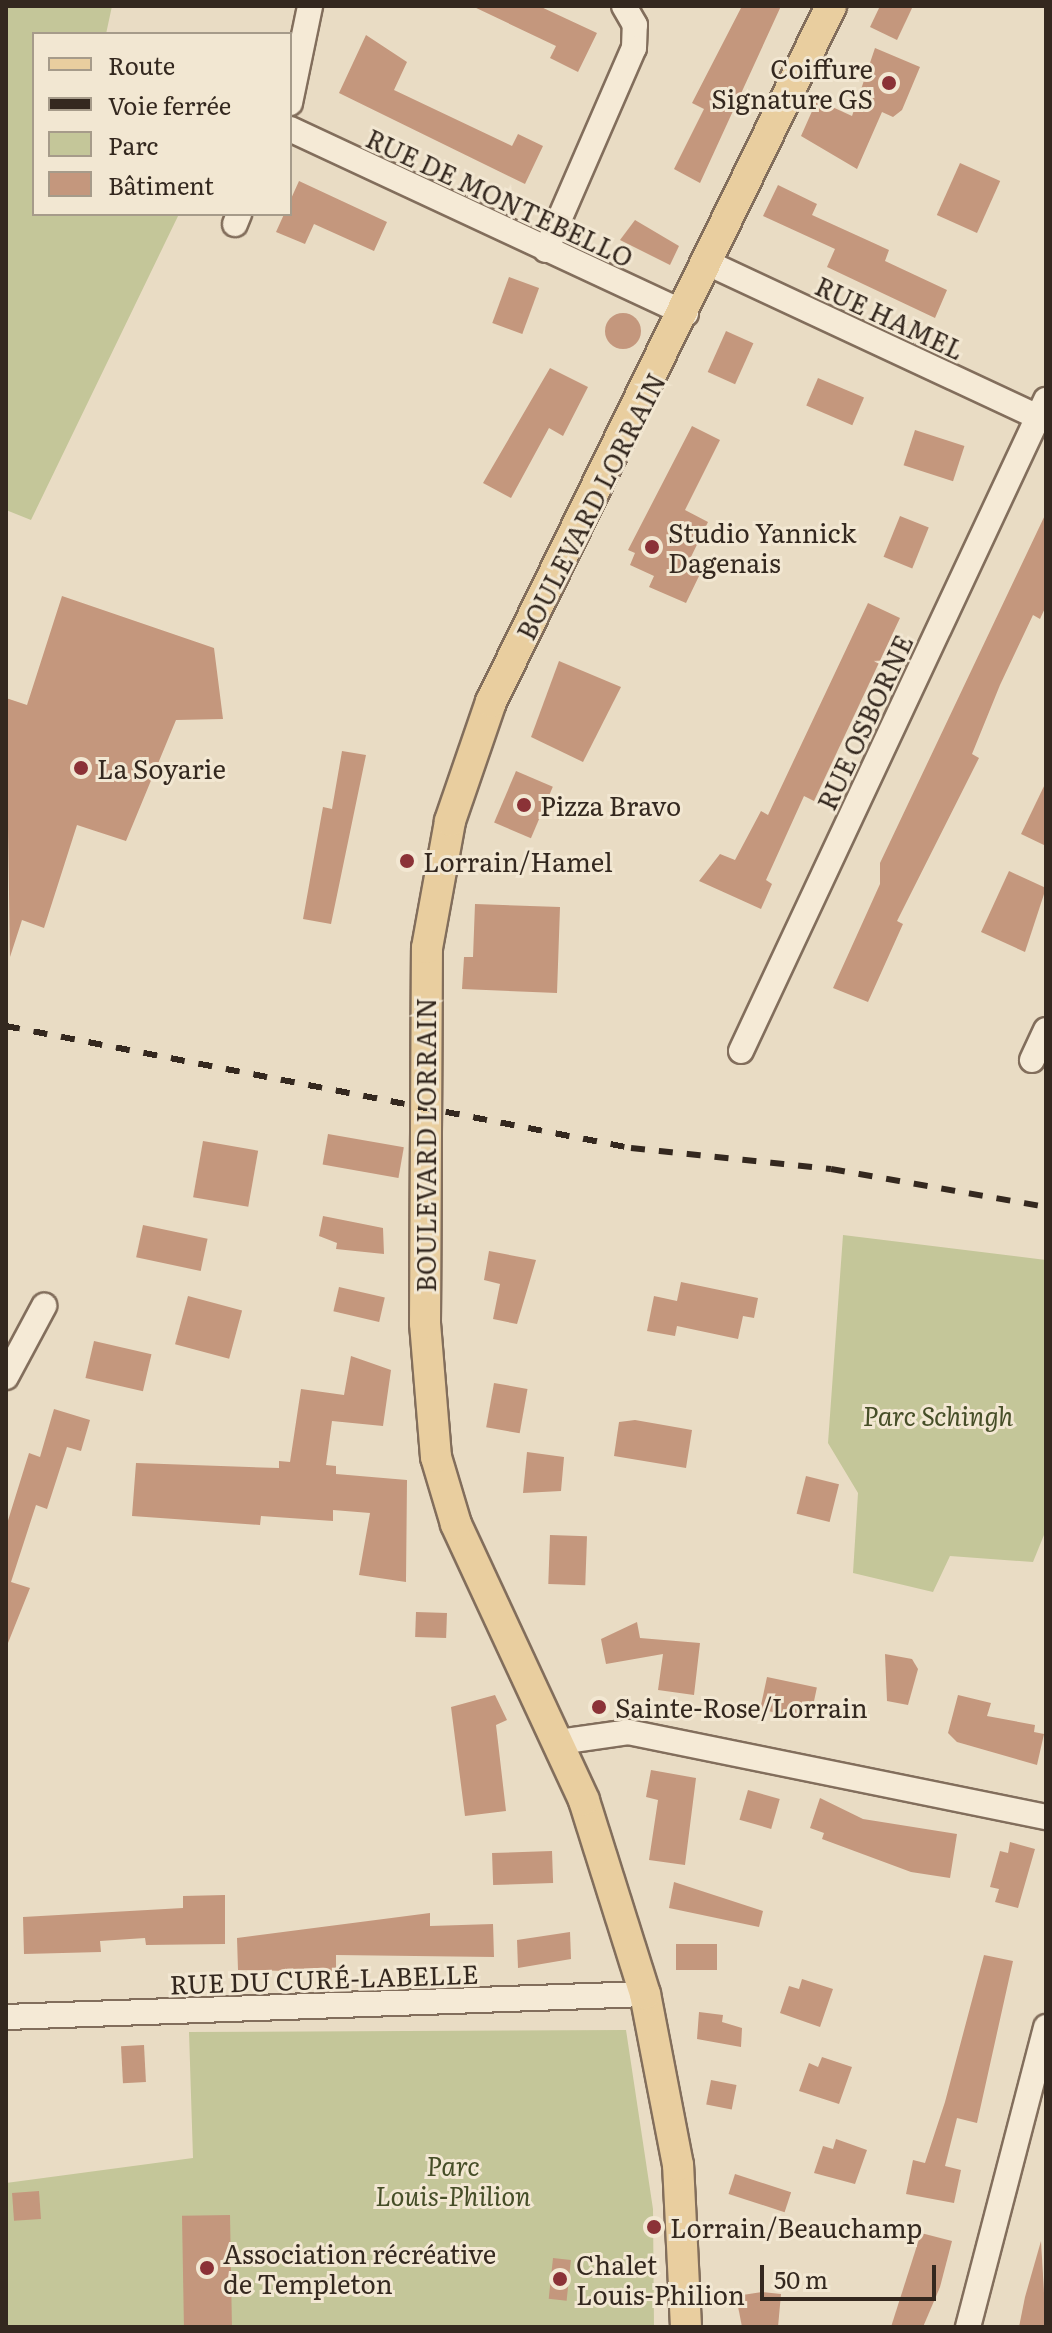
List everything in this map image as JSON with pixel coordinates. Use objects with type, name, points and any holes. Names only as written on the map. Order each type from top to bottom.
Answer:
[{"type":"main road","name":"BOULEVARD LORRAIN","points":[[686,2327],[678,2165],[645,1994],[559,1742],[456,1524],[430,1427],[427,948],[441,855],[475,741],[686,314],[831,6]]},
{"type":"street","points":[[292,93],[310,6]]},
{"type":"street","points":[[546,250],[634,48],[635,25],[624,6]]},
{"type":"street","name":"RUE DE MONTEBELLO","points":[[292,130],[686,314]]},
{"type":"street","name":"RUE HAMEL","points":[[710,264],[1043,413]]},
{"type":"street","name":"RUE OSBORNE","points":[[741,1051],[1043,413]]},
{"type":"street","points":[[1032,1060],[1046,1030]]},
{"type":"street","points":[[6,1377],[44,1306]]},
{"type":"street","points":[[559,1742],[628,1732],[1046,1817]]},
{"type":"street","name":"RUE DU CURÉ-LABELLE","points":[[6,2017],[645,1994]]},
{"type":"street","points":[[968,2327],[1046,2027]]},
{"type":"green space","points":[[6,6],[112,6],[106,32],[32,32],[32,216],[178,216],[31,520],[6,510]]},
{"type":"green space","name":"Parc Schingh","points":[[843,1235],[1046,1260],[1046,1530],[1033,1562],[950,1556],[933,1592],[853,1573],[858,1493],[828,1443]]},
{"type":"green space","name":"Parc Louis-Philion","points":[[626,2030],[653,2209],[654,2327],[6,2327],[6,2183],[193,2158],[189,2032]]},
{"type":"building","points":[[472,6],[539,6],[597,33],[578,72],[550,58],[556,46]]},
{"type":"building","points":[[742,6],[781,6],[700,183],[674,169],[704,109],[692,103]]},
{"type":"building","points":[[880,6],[913,6],[897,40],[870,27]]},
{"type":"building","points":[[366,35],[407,62],[394,90],[512,146],[518,134],[543,146],[525,184],[339,93]]},
{"type":"building","points":[[875,48],[920,67],[902,110],[893,117],[882,112],[857,169],[801,136],[817,100],[852,116]]},
{"type":"building","points":[[960,163],[1000,181],[977,233],[937,215]]},
{"type":"building","points":[[299,181],[387,222],[374,251],[314,224],[305,244],[276,232],[283,216],[292,216],[292,197]]},
{"type":"building","points":[[778,185],[817,204],[812,215],[889,250],[885,261],[947,290],[935,318],[827,267],[835,249],[763,216]]},
{"type":"building","points":[[635,220],[679,246],[670,265],[620,240]]},
{"type":"building","points":[[509,277],[539,288],[522,334],[492,323]]},
{"type":"building","points":[[623,313],[636,318],[641,331],[636,344],[623,349],[610,344],[605,331],[610,318]]},
{"type":"building","points":[[726,331],[753,343],[735,384],[708,372]]},
{"type":"building","points":[[550,368],[588,387],[563,436],[549,428],[511,498],[483,483]]},
{"type":"building","points":[[818,378],[864,398],[852,425],[806,406]]},
{"type":"building","points":[[692,426],[720,440],[685,510],[708,522],[689,561],[700,574],[686,603],[649,587],[654,576],[630,565],[635,553],[628,550]]},
{"type":"building","points":[[915,430],[964,446],[953,481],[904,465]]},
{"type":"building","points":[[1046,513],[1046,606],[1040,619],[1033,615],[1000,685],[972,754],[979,758],[897,921],[903,924],[868,1002],[833,988],[880,884],[880,863]]},
{"type":"building","points":[[900,516],[929,528],[912,568],[884,557]]},
{"type":"building","name":"La Soyarie","points":[[62,596],[214,648],[223,719],[176,720],[126,841],[77,825],[44,928],[22,920],[10,957],[6,698],[27,705]]},
{"type":"building","points":[[868,603],[900,618],[814,801],[804,796],[766,880],[772,884],[761,909],[699,881],[720,854],[735,860],[761,811],[768,815]]},
{"type":"building","points":[[559,661],[621,687],[583,762],[531,737]]},
{"type":"building","points":[[342,751],[366,755],[331,924],[303,919],[323,807],[332,809]]},
{"type":"building","name":"Pizza Bravo","points":[[516,771],[553,787],[531,838],[494,823]]},
{"type":"building","points":[[1046,782],[1046,846],[1021,834]]},
{"type":"building","points":[[1009,871],[1046,888],[1025,952],[981,932]]},
{"type":"building","points":[[475,904],[560,907],[557,993],[462,989],[464,957],[473,957]]},
{"type":"building","points":[[328,1134],[404,1147],[398,1178],[323,1165]]},
{"type":"building","points":[[203,1141],[258,1151],[248,1207],[193,1197]]},
{"type":"building","points":[[323,1216],[383,1228],[384,1254],[336,1249],[337,1243],[319,1236]]},
{"type":"building","points":[[143,1225],[208,1239],[201,1271],[136,1257]]},
{"type":"building","points":[[489,1251],[536,1260],[517,1324],[493,1319],[500,1284],[484,1280]]},
{"type":"building","points":[[681,1282],[758,1298],[754,1318],[743,1316],[738,1339],[677,1326],[675,1336],[647,1331],[654,1296],[677,1301]]},
{"type":"building","points":[[339,1287],[385,1298],[379,1322],[333,1311]]},
{"type":"building","points":[[188,1296],[242,1310],[229,1359],[175,1344]]},
{"type":"building","points":[[94,1341],[151,1354],[143,1391],[85,1378]]},
{"type":"building","points":[[351,1356],[391,1370],[383,1426],[332,1421],[326,1465],[336,1466],[336,1474],[407,1480],[406,1582],[359,1575],[370,1513],[333,1510],[333,1521],[261,1516],[260,1525],[132,1516],[136,1463],[279,1468],[279,1461],[290,1462],[301,1389],[344,1395]]},
{"type":"building","points":[[494,1383],[527,1389],[520,1433],[486,1427]]},
{"type":"building","points":[[54,1409],[90,1420],[81,1451],[67,1447],[47,1509],[36,1505],[11,1582],[30,1588],[6,1648],[6,1527],[29,1453],[40,1457]]},
{"type":"building","points":[[635,1420],[692,1430],[686,1468],[614,1456],[619,1422]]},
{"type":"building","points":[[527,1452],[564,1457],[561,1491],[523,1493]]},
{"type":"building","points":[[806,1476],[839,1484],[830,1522],[797,1514]]},
{"type":"building","points":[[550,1535],[587,1536],[585,1585],[548,1584]]},
{"type":"building","points":[[416,1612],[447,1613],[446,1638],[415,1637]]},
{"type":"building","points":[[637,1622],[640,1638],[700,1643],[694,1695],[658,1690],[663,1654],[606,1664],[601,1639]]},
{"type":"building","points":[[885,1654],[912,1659],[918,1669],[908,1705],[887,1701]]},
{"type":"building","points":[[767,1677],[817,1688],[810,1720],[760,1709]]},
{"type":"building","points":[[495,1695],[507,1720],[496,1725],[506,1811],[465,1816],[451,1707]]},
{"type":"building","points":[[958,1695],[991,1703],[987,1716],[1035,1725],[1034,1732],[1044,1734],[1037,1765],[957,1742],[948,1733]]},
{"type":"building","points":[[651,1770],[696,1778],[685,1865],[649,1860],[658,1800],[646,1797]]},
{"type":"building","points":[[748,1790],[780,1799],[771,1829],[739,1820]]},
{"type":"building","points":[[820,1798],[863,1819],[957,1834],[950,1878],[911,1872],[822,1839],[824,1833],[810,1828]]},
{"type":"building","points":[[1010,1842],[1035,1849],[1018,1908],[995,1902],[999,1889],[990,1887],[1000,1851],[1008,1853]]},
{"type":"building","points":[[552,1851],[553,1883],[493,1885],[492,1853]]},
{"type":"building","points":[[674,1882],[763,1911],[759,1927],[669,1908]]},
{"type":"building","points":[[225,1895],[225,1944],[146,1945],[145,1938],[100,1941],[101,1952],[24,1954],[23,1917],[183,1908],[183,1896]]},
{"type":"building","points":[[430,1913],[430,1926],[493,1924],[494,1957],[336,1955],[336,1972],[238,1970],[237,1938]]},
{"type":"building","points":[[570,1932],[571,1959],[518,1968],[517,1940]]},
{"type":"building","points":[[676,1944],[717,1944],[717,1970],[676,1970]]},
{"type":"building","points":[[984,1955],[1013,1961],[977,2123],[957,2118],[945,2166],[961,2170],[954,2203],[906,2194],[913,2160],[925,2163],[945,2102]]},
{"type":"building","points":[[802,1979],[833,1989],[820,2027],[780,2013],[789,1986],[799,1989]]},
{"type":"building","points":[[699,2012],[723,2015],[722,2022],[742,2028],[741,2047],[697,2039]]},
{"type":"building","points":[[144,2045],[146,2082],[123,2083],[121,2046]]},
{"type":"building","points":[[822,2057],[852,2067],[839,2104],[799,2091],[809,2063],[818,2067]]},
{"type":"building","points":[[711,2080],[737,2085],[732,2110],[706,2105]]},
{"type":"building","points":[[836,2139],[867,2150],[855,2184],[814,2173],[823,2146],[833,2149]]},
{"type":"building","points":[[735,2174],[791,2192],[785,2212],[729,2194]]},
{"type":"building","points":[[39,2191],[41,2219],[14,2221],[12,2193]]},
{"type":"building","name":"Association récréative de Templeton","points":[[230,2215],[232,2327],[184,2327],[182,2216]]},
{"type":"building","points":[[921,2233],[952,2241],[940,2287],[923,2327],[891,2327]]},
{"type":"building","points":[[1041,2241],[1046,2327],[1019,2327],[1025,2297]]},
{"type":"building","name":"Chalet Louis-Philion","points":[[553,2258],[571,2260],[567,2301],[549,2299]]},
{"type":"building","points":[[762,2292],[781,2294],[778,2327],[742,2327],[736,2296]]},
{"type":"railway","points":[[6,1026],[631,1148],[831,1169],[1046,1207]]},
{"type":"place","name":"Coiffure Signature GS","points":[[889,83]]},
{"type":"place","name":"Studio Yannick Dagenais","points":[[652,547]]},
{"type":"place","name":"La Soyarie","points":[[81,768]]},
{"type":"place","name":"Pizza Bravo","points":[[524,805]]},
{"type":"place","name":"Lorrain/Hamel","points":[[407,861]]},
{"type":"place","name":"Sainte-Rose/Lorrain","points":[[599,1707]]},
{"type":"place","name":"Lorrain/Beauchamp","points":[[654,2227]]},
{"type":"place","name":"Association récréative de Templeton","points":[[207,2268]]},
{"type":"place","name":"Chalet Louis-Philion","points":[[560,2279]]}]
